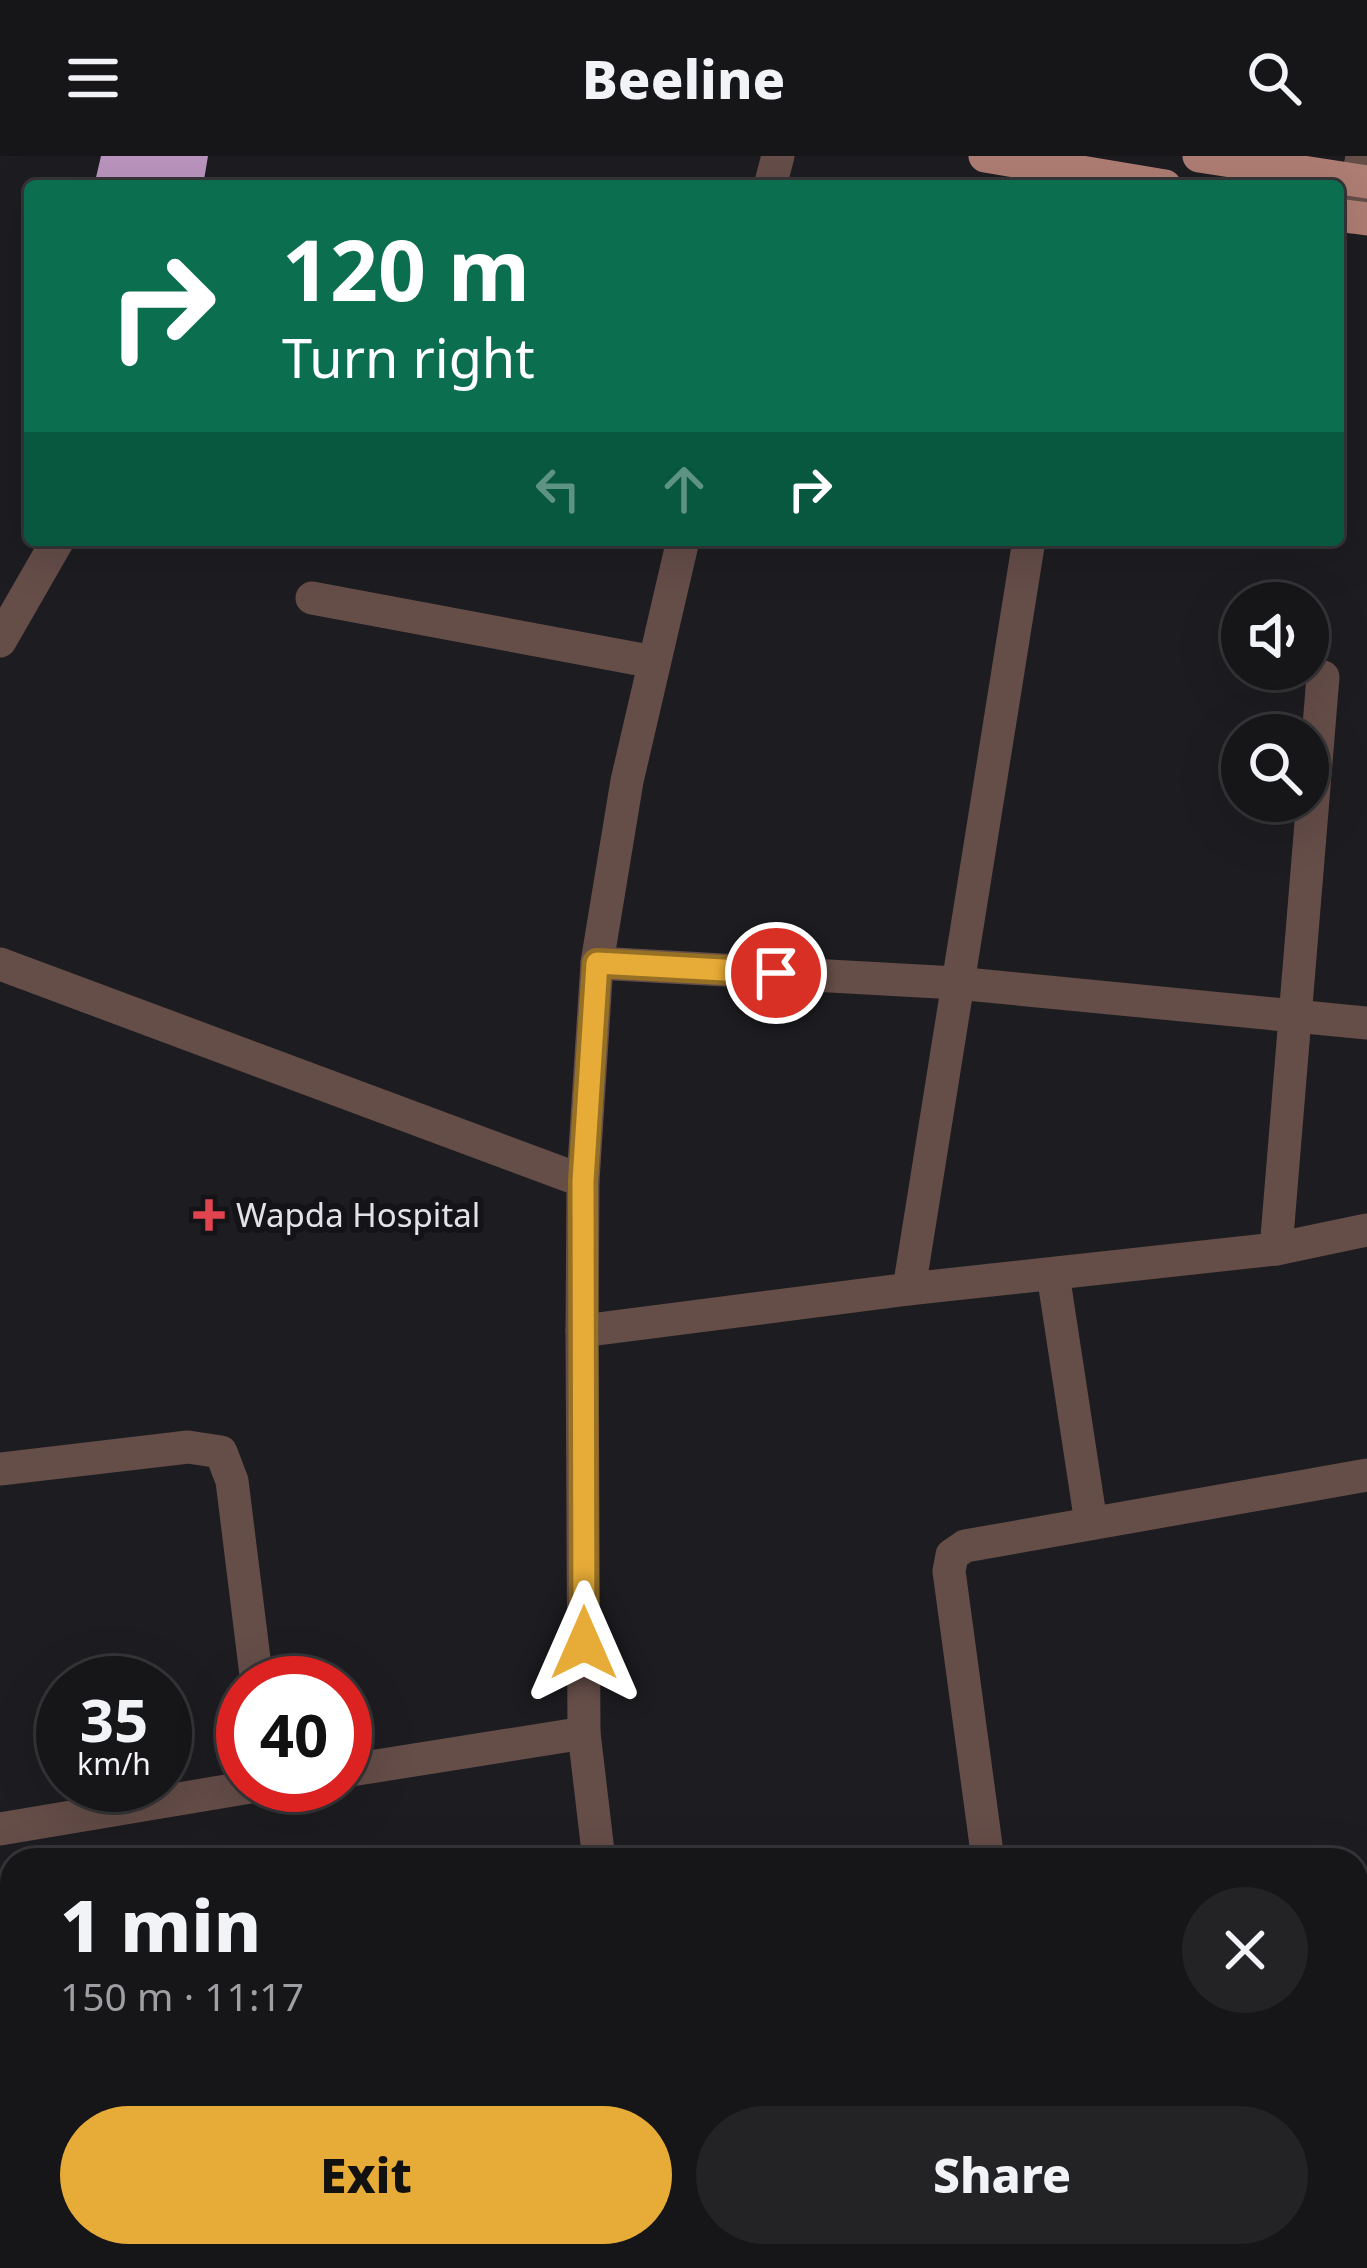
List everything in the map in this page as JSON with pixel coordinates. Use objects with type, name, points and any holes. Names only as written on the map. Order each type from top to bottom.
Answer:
[{"type":"main road","points":[[985,156],[1129,180]]},
{"type":"main road","points":[[1199,156],[1362,173]]},
{"type":"street","points":[[1352,217],[1362,173]]},
{"type":"street","points":[[0,641],[55,546]]},
{"type":"street","points":[[598,1848],[584,1732],[582,1331],[583,1181],[597,963],[627,781],[682,546]]},
{"type":"street","points":[[909,1289],[1028,546]]},
{"type":"street","points":[[312,598],[654,662]]},
{"type":"street","points":[[1276,1249],[1322,690]]},
{"type":"street","points":[[597,963],[956,983],[1367,1023]]},
{"type":"street","points":[[0,964],[583,1181]]},
{"type":"street","points":[[582,1331],[1276,1249],[1367,1230]]},
{"type":"street","points":[[1053,1274],[1090,1523]]},
{"type":"street","points":[[0,1469],[188,1447],[221,1452],[232,1481],[254,1656]]},
{"type":"street","points":[[986,1848],[949,1571],[952,1555],[965,1546],[1367,1475]]},
{"type":"street","points":[[372,1767],[584,1732]]},
{"type":"street","points":[[0,1829],[216,1793]]},
{"type":"building","points":[[101,156],[208,156],[204,180],[95,180]]},
{"type":"place","name":"Wapda Hospital","points":[[209,1215]]},
{"type":"route","points":[[584,1643],[583,1181],[597,963],[776,973]]}]
